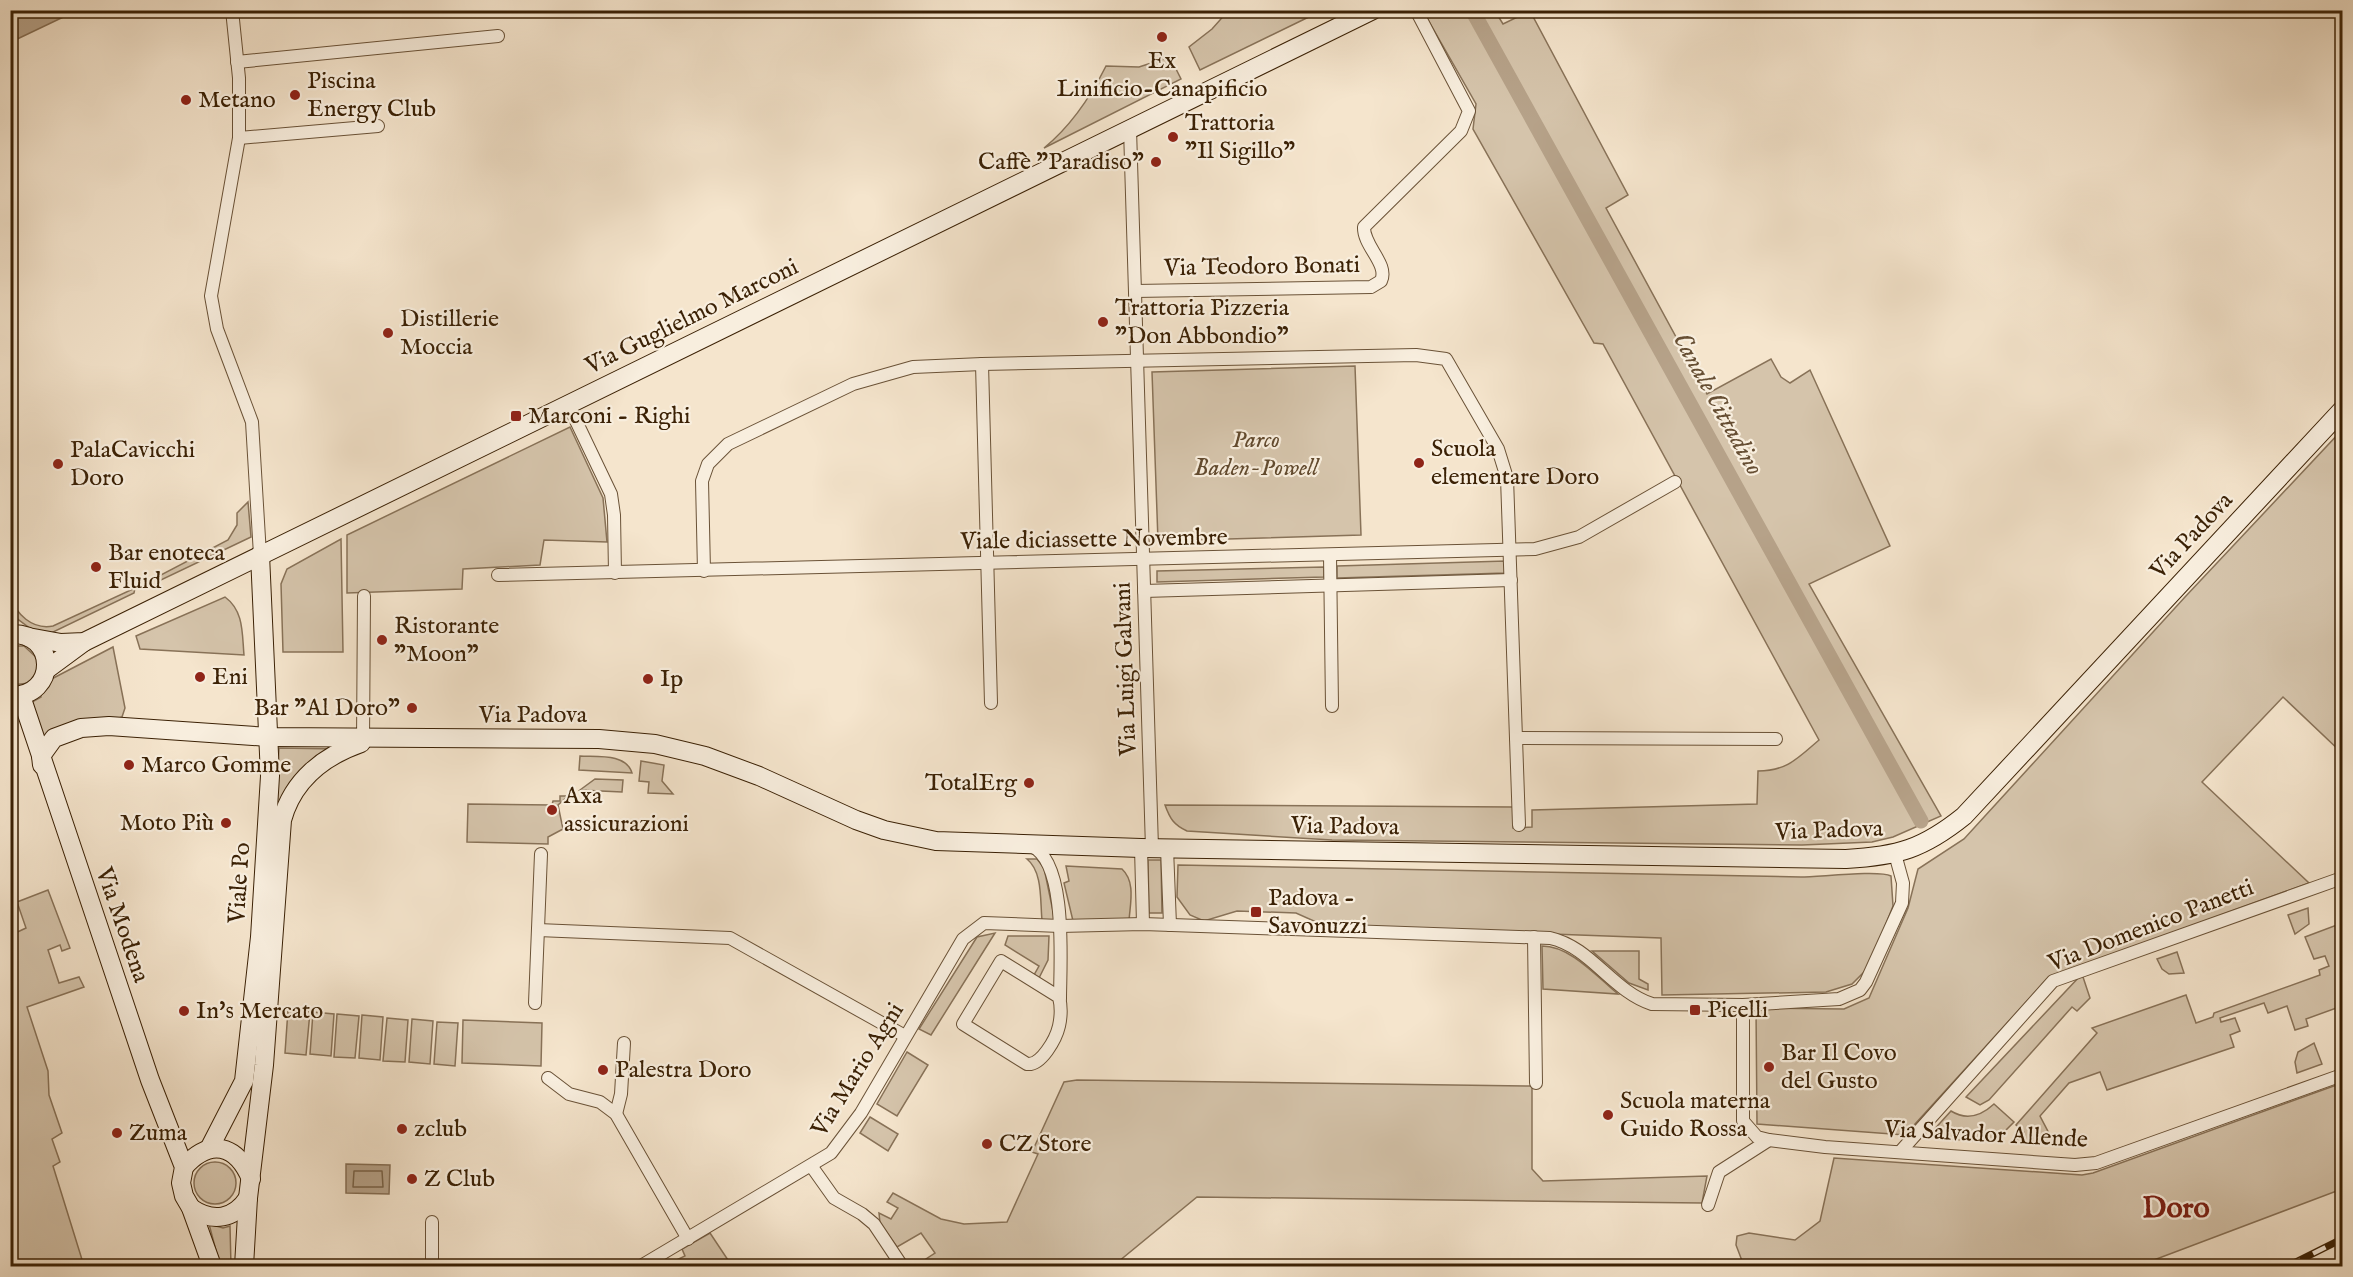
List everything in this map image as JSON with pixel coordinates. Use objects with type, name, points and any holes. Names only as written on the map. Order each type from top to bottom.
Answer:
[{"type":"main road","name":"Via Guglielmo Marconi","points":[[20,635],[61,643],[84,642],[1372,10]]},
{"type":"main road","name":"Via Padova","points":[[42,765],[41,756],[54,738],[81,728],[127,727],[269,737],[366,740],[599,739],[655,744],[729,764],[856,820],[884,830],[936,841],[1154,848],[1846,859],[1895,854],[1914,849],[1964,816],[2343,410]]},
{"type":"main road","name":"Viale Po","points":[[208,1149],[237,1097],[247,1066],[268,838],[269,737],[260,555]]},
{"type":"main road","points":[[20,635],[43,650],[46,670]]},
{"type":"main road","name":"Via Modena","points":[[84,642],[46,670],[40,685],[32,692],[16,696],[42,765],[212,1266]]},
{"type":"main road","name":"Viale Po","points":[[244,1266],[248,1198],[264,1065],[282,820],[292,795],[313,770],[340,751],[366,740]]},
{"type":"main road","points":[[248,1198],[232,1214],[221,1218],[210,1218],[185,1189],[192,1158],[208,1149],[228,1150],[243,1161],[251,1179]]},
{"type":"street","points":[[232,10],[237,62],[238,138],[211,296],[217,329],[252,423],[260,555]]},
{"type":"street","name":"Via Teodoro Bonati","points":[[1135,291],[1371,287],[1381,281],[1383,270],[1366,239],[1364,227],[1461,131],[1466,124],[1469,111],[1416,10]]},
{"type":"street","points":[[237,62],[498,36]]},
{"type":"street","points":[[238,138],[378,126]]},
{"type":"street","name":"Via Luigi Galvani","points":[[1130,129],[1154,848]]},
{"type":"street","points":[[704,571],[704,472],[715,454],[728,444],[853,384],[882,374],[913,367],[982,364],[1416,355],[1446,359],[1505,464],[1519,825]]},
{"type":"street","points":[[982,364],[990,704]]},
{"type":"street","points":[[568,404],[611,494],[614,515],[615,573]]},
{"type":"street","name":"Viale diciassette Novembre","points":[[498,576],[1510,551],[1566,542],[1675,482]]},
{"type":"street","points":[[1330,555],[1332,706]]},
{"type":"street","points":[[1144,591],[1510,580]]},
{"type":"street","points":[[364,596],[366,740]]},
{"type":"street","points":[[1516,738],[1776,739]]},
{"type":"street","points":[[1027,845],[1039,850],[1050,867],[1060,926],[1060,999],[1058,1030],[1040,1060],[1034,1065],[1027,1064],[963,1024],[1001,961],[1058,994],[1060,999]]},
{"type":"street","points":[[1143,924],[1154,848]]},
{"type":"street","points":[[1154,848],[1170,925]]},
{"type":"street","points":[[535,1003],[541,854]]},
{"type":"street","points":[[1060,926],[1143,924],[1550,938],[1573,945],[1620,987],[1652,1004],[1743,1005],[1839,999],[1860,990],[1871,973],[1902,903],[1903,884],[1895,854]]},
{"type":"street","name":"Via Domenico Panetti","points":[[1900,1152],[2053,981],[2343,878]]},
{"type":"street","name":"Via Mario Agni","points":[[641,1266],[812,1167],[831,1153],[847,1133],[963,939],[978,926],[984,923],[1060,926]]},
{"type":"street","points":[[538,930],[730,938],[905,1036]]},
{"type":"street","points":[[1534,937],[1536,1083]]},
{"type":"street","points":[[1708,1205],[1719,1172],[1763,1139],[1748,1129],[1741,1112],[1743,1005]]},
{"type":"street","points":[[616,1114],[621,1094],[624,1043]]},
{"type":"street","name":"Via Salvador Allende","points":[[1763,1139],[2075,1165],[2096,1163],[2343,1075]]},
{"type":"street","points":[[548,1078],[569,1094],[600,1102],[616,1114],[688,1239]]},
{"type":"street","points":[[812,1167],[834,1198],[862,1214],[874,1224],[902,1266]]},
{"type":"street","points":[[432,1222],[432,1266]]},
{"type":"green space","points":[[1228,11],[1287,16],[1317,13],[1200,70],[1189,47],[1212,29]]},
{"type":"green space","points":[[1423,11],[1495,11],[1503,24],[1530,11],[1628,195],[1606,208],[1707,394],[1771,359],[1781,377],[1790,383],[1810,370],[1890,546],[1809,584],[1941,816],[1893,837],[1872,842],[1802,845],[1332,840],[1187,831],[1171,818],[1165,805],[1513,807],[1513,828],[1532,827],[1532,810],[1757,804],[1758,771],[1785,766],[1819,740],[1603,344],[1594,343],[1473,129],[1476,104]]},
{"type":"green space","points":[[1170,57],[1181,79],[1044,148],[1079,111],[1106,66],[1139,67]]},
{"type":"green space","name":"Parco Baden-Powell","points":[[1355,366],[1361,535],[1158,541],[1152,372]]},
{"type":"green space","points":[[570,427],[603,498],[607,542],[544,540],[540,565],[463,569],[462,589],[347,593],[347,535]]},
{"type":"green space","points":[[2342,430],[2342,753],[2283,697],[2202,782],[2309,883],[2048,978],[1905,1135],[1757,1124],[1756,1008],[1844,1009],[1869,998],[1908,908],[1918,869],[1964,839],[2185,597]]},
{"type":"green space","points":[[248,502],[251,537],[161,580],[155,578],[228,540],[237,525],[237,513]]},
{"type":"green space","points":[[341,539],[343,652],[283,652],[281,584],[287,569]]},
{"type":"green space","points":[[1506,561],[1506,573],[1337,578],[1337,566]]},
{"type":"green space","points":[[1324,567],[1324,577],[1157,582],[1157,571]]},
{"type":"green space","points":[[135,588],[134,593],[47,635],[35,632],[11,614],[10,596],[16,609],[26,619],[38,626],[53,626]]},
{"type":"green space","points":[[225,597],[239,616],[244,655],[140,649],[136,636]]},
{"type":"green space","points":[[11,646],[24,646],[38,659],[38,672],[30,683],[11,685]]},
{"type":"green space","points":[[113,647],[125,708],[122,717],[44,742],[32,702],[41,697],[40,685]]},
{"type":"green space","points":[[279,748],[338,749],[275,815]]},
{"type":"green space","points":[[580,756],[617,759],[624,762],[632,773],[579,770]]},
{"type":"green space","points":[[641,761],[664,765],[662,781],[673,794],[648,793],[649,782],[639,781]]},
{"type":"green space","points":[[595,779],[623,780],[622,792],[580,790]]},
{"type":"green space","points":[[560,796],[568,796],[558,805],[563,829],[548,837],[548,844],[467,842],[468,804],[552,805],[553,801],[560,801]]},
{"type":"green space","points":[[1027,859],[1037,859],[1044,868],[1055,921],[1042,920],[1038,879],[1036,871]]},
{"type":"green space","points":[[1148,860],[1161,860],[1162,913],[1149,913]]},
{"type":"green space","points":[[1178,865],[1801,877],[1884,874],[1891,876],[1893,906],[1869,967],[1852,984],[1826,992],[1662,995],[1661,938],[1325,926],[1296,913],[1237,911],[1204,921],[1190,915],[1177,897]]},
{"type":"green space","points":[[1066,866],[1122,869],[1131,887],[1129,921],[1073,921],[1064,883],[1069,881]]},
{"type":"green space","points":[[48,890],[70,948],[62,951],[60,945],[48,950],[59,983],[79,977],[84,987],[27,1007],[48,1071],[49,1095],[62,1133],[52,1139],[60,1162],[53,1166],[84,1266],[11,1266],[11,935],[26,928],[17,902]]},
{"type":"green space","points":[[2308,908],[2309,924],[2295,934],[2288,915]]},
{"type":"green space","points":[[2342,923],[2342,1006],[2306,1019],[2308,1026],[2295,1030],[2287,1006],[2268,1013],[2264,1003],[2220,1018],[2221,1022],[2235,1018],[2240,1031],[2230,1035],[2234,1047],[2107,1090],[2100,1072],[2069,1083],[2040,1116],[2051,1137],[2085,1140],[2085,1146],[2014,1142],[2024,1132],[2016,1125],[2097,1033],[2092,1028],[2186,995],[2196,1023],[2213,1017],[2214,1013],[2320,975],[2319,970],[2329,966],[2325,956],[2314,959],[2305,937]]},
{"type":"green space","points":[[995,933],[931,1035],[919,1029],[977,937]]},
{"type":"green space","points":[[1008,936],[1049,936],[1048,960],[1039,978],[1034,975],[1039,966],[1005,945]]},
{"type":"green space","points":[[1542,946],[1553,947],[1573,957],[1618,994],[1543,989]]},
{"type":"green space","points":[[1592,951],[1639,951],[1639,979],[1648,984],[1648,990],[1629,983]]},
{"type":"green space","points":[[2177,952],[2184,973],[2169,974],[2162,969],[2157,959]]},
{"type":"green space","points":[[2082,974],[2090,998],[2077,1011],[2072,1007],[1989,1100],[1980,1105],[1966,1097]]},
{"type":"green space","points":[[288,1010],[310,1012],[306,1055],[285,1053]]},
{"type":"green space","points":[[313,1012],[334,1014],[331,1056],[310,1054]]},
{"type":"green space","points":[[337,1014],[359,1016],[355,1058],[334,1057]]},
{"type":"green space","points":[[362,1015],[383,1017],[380,1060],[359,1058]]},
{"type":"green space","points":[[387,1018],[408,1020],[405,1062],[383,1061]]},
{"type":"green space","points":[[412,1019],[433,1021],[430,1064],[409,1062]]},
{"type":"green space","points":[[463,1020],[542,1023],[541,1066],[462,1063]]},
{"type":"green space","points":[[437,1022],[458,1023],[455,1066],[434,1064]]},
{"type":"green space","points":[[2314,1043],[2322,1064],[2297,1073],[2295,1062],[2298,1052]]},
{"type":"green space","points":[[907,1052],[928,1065],[897,1116],[877,1104]]},
{"type":"green space","points":[[1077,1080],[1532,1086],[1532,1169],[1543,1181],[1707,1176],[1702,1203],[1197,1197],[1113,1266],[931,1266],[926,1259],[935,1253],[921,1233],[897,1247],[880,1223],[879,1213],[891,1219],[898,1208],[887,1202],[893,1193],[941,1219],[964,1224],[1007,1222],[1038,1154],[1032,1152],[1064,1082]]},
{"type":"green space","points":[[2342,1083],[2342,1189],[2138,1266],[1744,1266],[1736,1245],[1737,1236],[1749,1233],[1795,1240],[1820,1221],[1834,1158],[2082,1175]]},
{"type":"green space","points":[[1994,1104],[2014,1122],[1994,1142],[1933,1138],[1930,1134],[1951,1111],[1963,1116],[1974,1116]]},
{"type":"green space","points":[[870,1117],[898,1134],[888,1151],[860,1133]]},
{"type":"green space","points":[[215,1162],[230,1168],[236,1183],[230,1198],[215,1204],[200,1198],[194,1183],[200,1168]]},
{"type":"green space","points":[[209,1224],[223,1228],[230,1226],[231,1266],[220,1266]]},
{"type":"green space","points":[[710,1233],[732,1266],[664,1266],[685,1256],[682,1249]]},
{"type":"water","points":[[11,10],[76,10],[76,11],[11,42]]},
{"type":"water","points":[[346,1164],[390,1165],[389,1194],[346,1193]]},
{"type":"waterway","name":"Canale Cittadino","points":[[1472,10],[1921,821]]},
{"type":"railway","points":[[2288,1266],[2342,1239]]},
{"type":"place","name":"Ex Linificio-Canapificio","points":[[1162,37]]},
{"type":"place","name":"Piscina Energy Club","points":[[295,95]]},
{"type":"place","name":"Metano","points":[[186,100]]},
{"type":"place","name":"Trattoria \"Il Sigillo\"","points":[[1173,137]]},
{"type":"place","name":"Caffè \"Paradiso\"","points":[[1156,162]]},
{"type":"place","name":"Trattoria Pizzeria \"Don Abbondio\"","points":[[1103,322]]},
{"type":"place","name":"Distillerie Moccia","points":[[388,333]]},
{"type":"place","name":"Marconi - Righi","points":[[516,416]]},
{"type":"place","name":"Scuola elementare Doro","points":[[1419,463]]},
{"type":"place","name":"PalaCavicchi Doro","points":[[58,464]]},
{"type":"place","name":"Bar enoteca Fluid","points":[[96,567]]},
{"type":"place","name":"Ristorante \"Moon\"","points":[[382,640]]},
{"type":"place","name":"Eni","points":[[200,677]]},
{"type":"place","name":"Ip","points":[[648,679]]},
{"type":"place","name":"Bar \"Al Doro\"","points":[[412,708]]},
{"type":"place","name":"Marco Gomme","points":[[129,765]]},
{"type":"place","name":"TotalErg","points":[[1029,783]]},
{"type":"place","name":"Axa assicurazioni","points":[[552,810]]},
{"type":"place","name":"Moto Più","points":[[226,823]]},
{"type":"place","name":"Padova - Savonuzzi","points":[[1256,912]]},
{"type":"place","name":"Picelli","points":[[1695,1010]]},
{"type":"place","name":"In's Mercato","points":[[184,1011]]},
{"type":"place","name":"Bar Il Covo del Gusto","points":[[1769,1067]]},
{"type":"place","name":"Palestra Doro","points":[[603,1070]]},
{"type":"place","name":"Scuola materna Guido Rossa","points":[[1608,1115]]},
{"type":"place","name":"zclub","points":[[402,1129]]},
{"type":"place","name":"Zuma","points":[[117,1133]]},
{"type":"place","name":"CZ Store","points":[[987,1144]]},
{"type":"place","name":"Z Club","points":[[412,1179]]},
{"type":"district","name":"Doro","points":[[2176,1209]]}]
